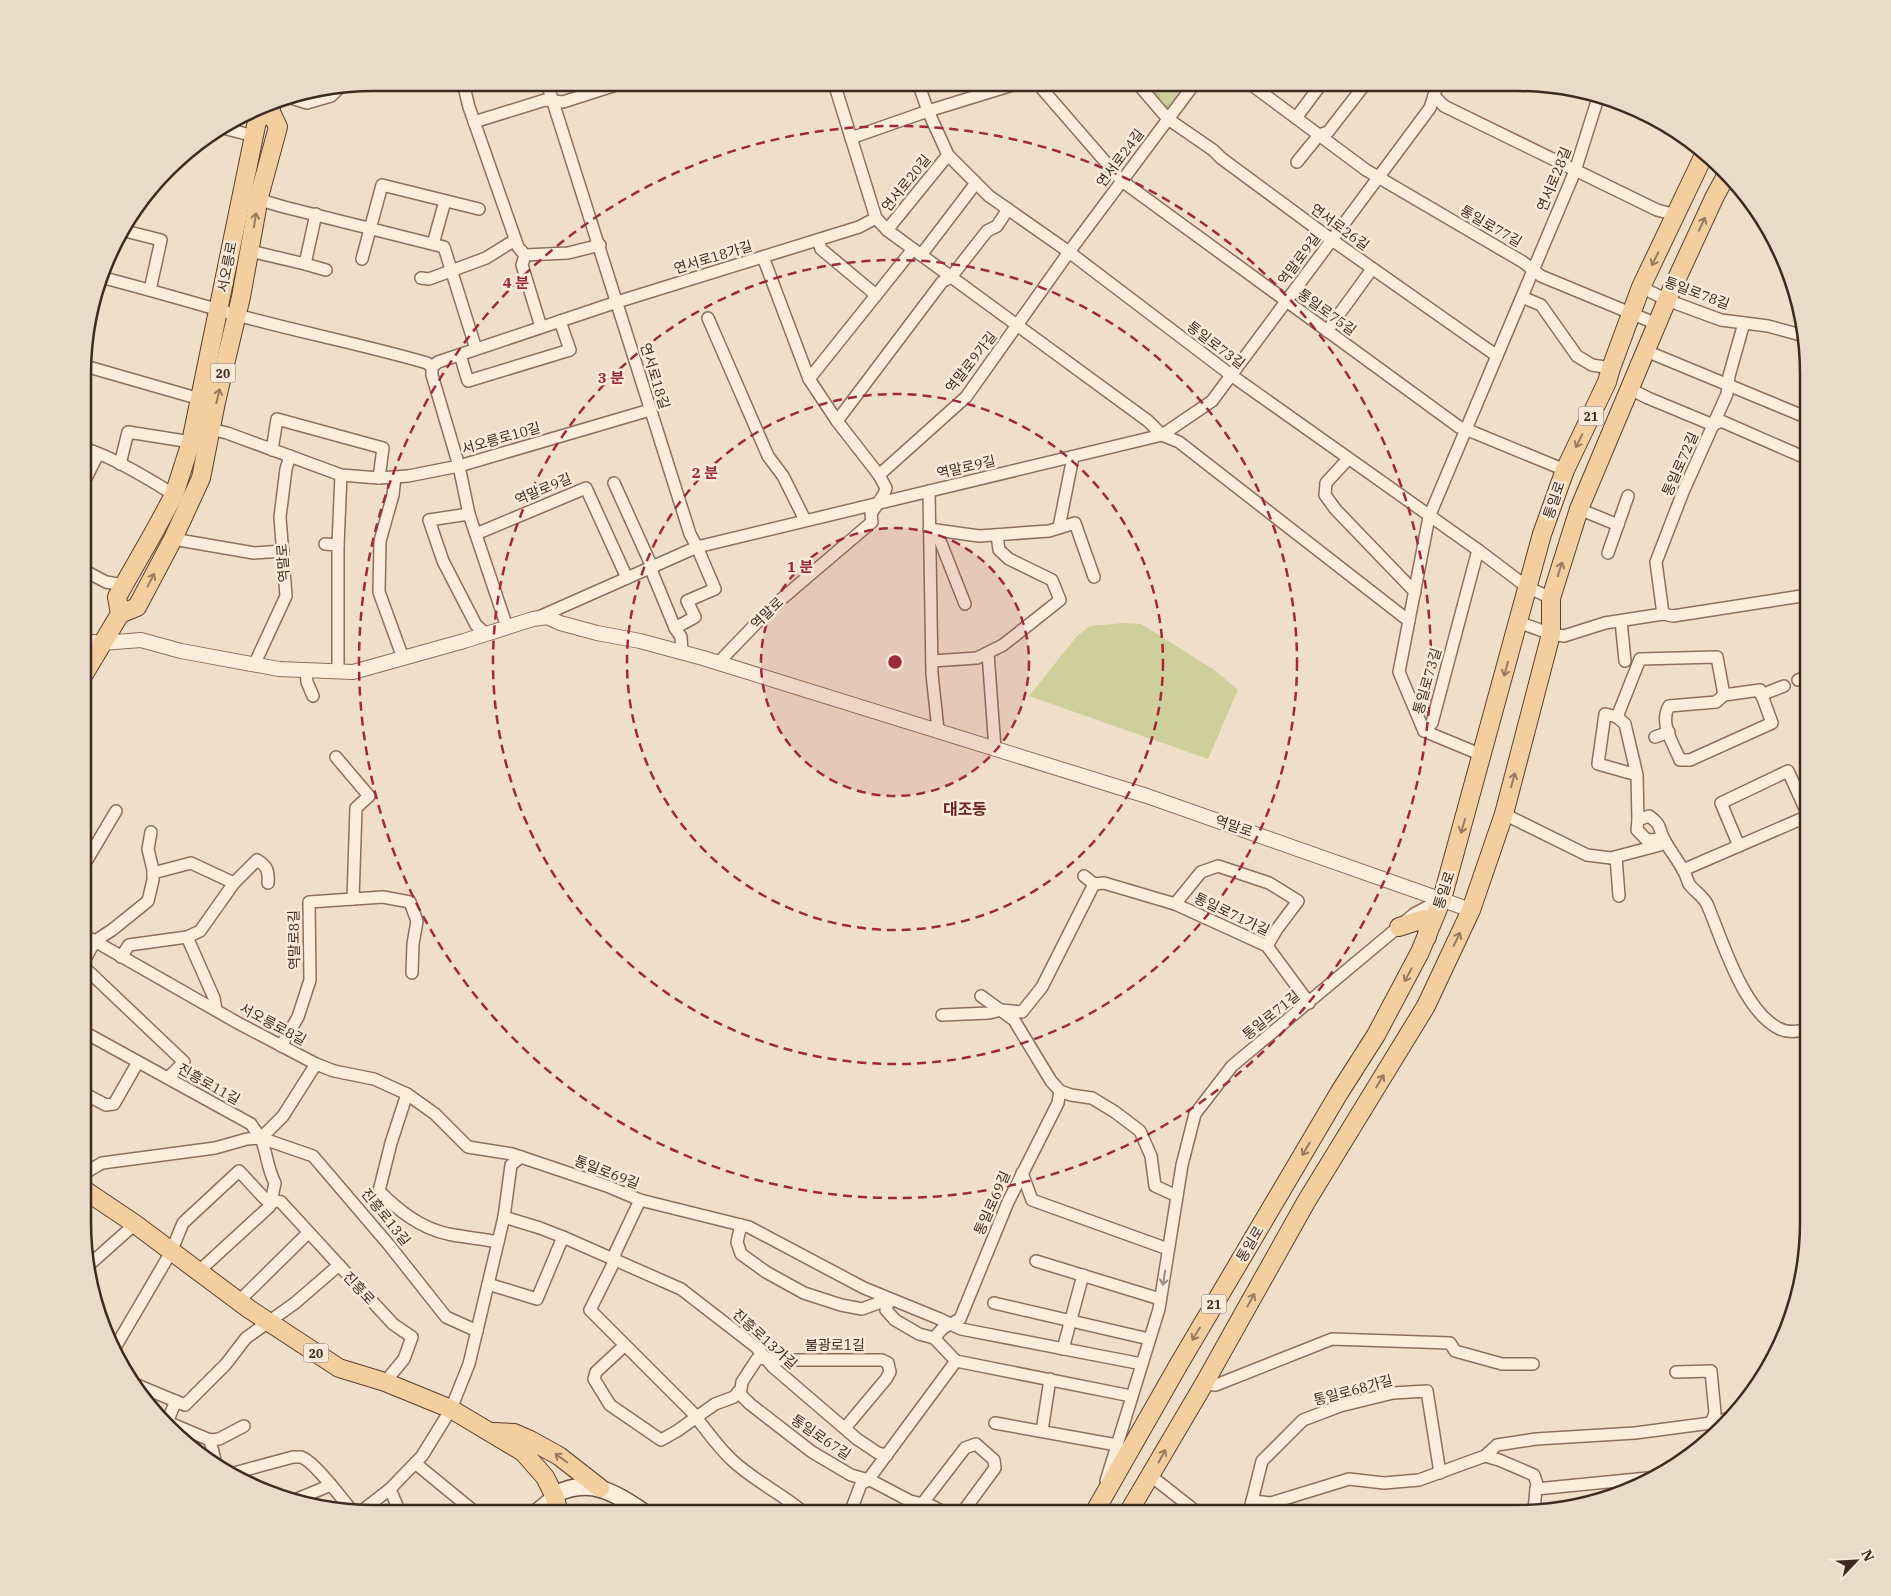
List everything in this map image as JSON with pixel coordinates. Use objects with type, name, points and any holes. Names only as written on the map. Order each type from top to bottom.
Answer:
[{"type":"main road","name":"서오릉로","points":[[93,642],[120,614],[137,607],[173,538],[201,478],[216,402],[237,315],[259,197],[278,127],[272,110]]},
{"type":"main road","name":"서오릉로","points":[[120,614],[117,598],[174,495],[191,442],[257,121],[264,114]]},
{"type":"main road","name":"통일로","points":[[1099,1505],[1221,1292],[1339,1093],[1376,1035],[1427,937],[1442,899],[1542,534],[1565,470],[1608,382],[1611,368],[1641,287],[1702,160]]},
{"type":"main road","name":"통일로","points":[[1133,1505],[1204,1384],[1306,1202],[1426,1006],[1471,910],[1504,814],[1551,634],[1551,598],[1579,509],[1667,300],[1723,181]]},
{"type":"main road","points":[[1399,927],[1424,920],[1428,926],[1427,937]]},
{"type":"main road","name":"20","points":[[91,1195],[135,1224],[239,1301],[339,1368],[385,1382],[451,1409],[523,1452],[545,1477],[557,1505]]},
{"type":"main road","points":[[489,1431],[519,1434],[559,1456],[600,1488],[619,1496],[633,1505]]},
{"type":"main road","points":[[554,1495],[578,1486],[600,1488]]},
{"type":"street","points":[[465,91],[474,122],[515,240],[525,255]]},
{"type":"street","name":"연서로18길","points":[[550,91],[690,534],[715,589],[687,601],[694,617],[675,628]]},
{"type":"street","points":[[474,122],[545,100],[563,102],[592,91]]},
{"type":"street","points":[[836,91],[876,218],[887,230],[1018,324],[1148,421],[1162,435],[1178,442],[1409,622]]},
{"type":"street","name":"연서로20길","points":[[921,91],[948,155],[989,196],[1069,252]]},
{"type":"street","points":[[851,138],[993,91]]},
{"type":"street","name":"통일로75길","points":[[1044,91],[1122,181],[1459,428],[1475,432],[1565,470]]},
{"type":"street","name":"연서로26길","points":[[1144,91],[1168,119],[1213,150],[1221,158],[1372,269],[1497,356]]},
{"type":"street","name":"연서로24길","points":[[1069,252],[1189,91]]},
{"type":"street","name":"통일로77길","points":[[1260,91],[1366,170],[1523,262],[1541,276],[1657,324]]},
{"type":"street","points":[[1296,118],[1316,91]]},
{"type":"street","points":[[1297,162],[1319,135],[1328,132],[1360,91]]},
{"type":"street","name":"역말로9길","points":[[535,618],[697,547],[1162,435],[1212,402],[1430,108],[1436,91]]},
{"type":"street","points":[[301,101],[307,103],[331,95]]},
{"type":"street","points":[[1434,96],[1444,106],[1575,172],[1657,210],[1676,215]]},
{"type":"street","name":"연서로28길","points":[[1533,271],[1575,172],[1597,103]]},
{"type":"street","points":[[231,130],[254,136]]},
{"type":"street","name":"연서로20길","points":[[887,230],[948,155]]},
{"type":"street","points":[[809,379],[876,296],[917,252],[976,183]]},
{"type":"street","points":[[362,258],[382,185],[479,209]]},
{"type":"street","points":[[259,197],[266,202],[444,247],[476,349]]},
{"type":"street","points":[[433,244],[445,201]]},
{"type":"street","points":[[837,421],[942,282],[951,276],[987,231],[996,226],[1008,209]]},
{"type":"street","points":[[305,264],[316,214]]},
{"type":"street","name":"연서로18가길","points":[[617,302],[859,227],[876,218]]},
{"type":"street","points":[[130,232],[161,240],[150,290]]},
{"type":"street","points":[[421,278],[429,279],[486,258],[515,240]]},
{"type":"street","points":[[818,240],[821,249],[876,296]]},
{"type":"street","points":[[525,255],[568,254],[600,246]]},
{"type":"street","points":[[250,251],[326,270]]},
{"type":"street","name":"역말로9가길","points":[[879,475],[966,396],[1069,252]]},
{"type":"street","name":"통일로73길","points":[[1069,252],[1231,375],[1348,459],[1478,550],[1527,587],[1551,598]]},
{"type":"street","points":[[525,255],[522,265],[541,327]]},
{"type":"street","points":[[763,257],[809,379],[837,421],[879,475],[886,488],[878,502]]},
{"type":"street","points":[[1327,331],[1372,269]]},
{"type":"street","points":[[1482,755],[1424,731],[1399,672],[1429,517],[1533,271]]},
{"type":"street","points":[[108,279],[237,315],[379,349],[427,363],[432,367],[438,362],[617,302]]},
{"type":"street","name":"통일로78길","points":[[1641,287],[1667,300],[1721,320],[1768,326],[1796,334]]},
{"type":"street","points":[[1522,297],[1541,305],[1577,356],[1592,365],[1611,368]]},
{"type":"street","points":[[708,318],[768,456],[783,476],[805,520]]},
{"type":"street","points":[[460,355],[468,381],[570,350],[560,321]]},
{"type":"street","name":"통일로78길","points":[[1713,425],[1730,385],[1729,376],[1744,323]]},
{"type":"street","points":[[1646,351],[1800,415]]},
{"type":"street","name":"서오릉로10길","points":[[432,367],[432,376],[459,466],[650,410]]},
{"type":"street","points":[[91,368],[200,399]]},
{"type":"street","points":[[1630,389],[1713,425]]},
{"type":"street","points":[[272,450],[278,419],[382,448],[379,478]]},
{"type":"street","name":"통일로72길","points":[[1663,614],[1656,562],[1683,492],[1713,425],[1721,421],[1800,456]]},
{"type":"street","points":[[211,429],[340,475],[379,478],[395,477],[459,466],[469,514],[507,627]]},
{"type":"street","points":[[120,464],[128,432],[191,442]]},
{"type":"street","points":[[92,449],[174,495]]},
{"type":"street","name":"역말로","points":[[255,663],[286,596],[280,517],[286,469],[290,456]]},
{"type":"street","points":[[1059,527],[1073,457]]},
{"type":"street","points":[[1348,459],[1326,483],[1325,495],[1336,510],[1415,592]]},
{"type":"street","points":[[338,671],[340,475]]},
{"type":"street","points":[[395,477],[394,495],[380,541],[379,592],[403,658]]},
{"type":"street","points":[[614,483],[652,567],[652,572],[675,628],[681,637],[682,652]]},
{"type":"street","name":"역말로9길","points":[[476,534],[586,488],[626,578]]},
{"type":"street","points":[[929,491],[932,661],[938,730]]},
{"type":"street","points":[[1608,553],[1628,496]]},
{"type":"street","name":"역말로","points":[[718,663],[771,608],[872,522],[871,514],[878,502]]},
{"type":"street","points":[[1579,509],[1618,525]]},
{"type":"street","points":[[469,514],[429,520],[443,561],[476,625],[486,634]]},
{"type":"street","points":[[929,529],[979,536],[1049,531],[1075,523],[1094,577]]},
{"type":"street","points":[[929,529],[939,538],[965,604]]},
{"type":"street","points":[[932,661],[977,658],[988,653],[1018,633],[1060,600],[1052,580],[1010,559],[999,550],[997,535]]},
{"type":"street","points":[[173,538],[254,553],[283,551]]},
{"type":"street","points":[[325,544],[338,545]]},
{"type":"street","name":"통일로73길","points":[[1424,731],[1432,722],[1478,550]]},
{"type":"street","points":[[91,574],[106,582],[123,585]]},
{"type":"street","points":[[1518,622],[1551,634],[1564,636],[1605,623],[1663,614],[1673,616],[1800,596]]},
{"type":"street","name":"역말로","points":[[93,642],[141,640],[181,651],[279,668],[352,672],[535,618],[547,617],[560,623],[597,633],[640,641],[682,652],[1147,796],[1471,910]]},
{"type":"street","points":[[1621,621],[1625,661]]},
{"type":"street","points":[[988,653],[995,749]]},
{"type":"street","points":[[1617,717],[1640,659],[1717,657],[1724,695]]},
{"type":"street","points":[[306,670],[307,682],[313,696]]},
{"type":"street","points":[[1762,695],[1784,686]]},
{"type":"street","points":[[1760,690],[1762,695],[1772,723],[1690,760],[1680,760],[1668,732],[1664,714],[1669,706],[1716,702],[1724,695],[1760,690]]},
{"type":"street","points":[[1637,775],[1598,764],[1605,714],[1617,717],[1625,724],[1633,746],[1637,775],[1637,830],[1647,840],[1663,839]]},
{"type":"street","points":[[1655,737],[1668,732]]},
{"type":"street","points":[[336,756],[369,796],[356,808],[353,899]]},
{"type":"street","points":[[1739,846],[1721,803],[1788,771],[1800,797]]},
{"type":"street","points":[[91,853],[116,811]]},
{"type":"street","points":[[1504,814],[1587,854],[1616,856],[1660,845],[1663,839]]},
{"type":"street","points":[[1638,820],[1649,816],[1660,824],[1663,839],[1683,870],[1689,884],[1706,902],[1719,937],[1738,978],[1755,1006],[1765,1018],[1778,1028],[1790,1032],[1800,1030]]},
{"type":"street","points":[[1683,870],[1800,819]]},
{"type":"street","points":[[91,948],[95,941],[148,901],[153,880],[148,849],[151,832]]},
{"type":"street","points":[[1616,856],[1619,896]]},
{"type":"street","points":[[121,956],[129,945],[187,937],[200,930],[234,883],[257,860],[265,865],[269,874],[268,883]]},
{"type":"street","points":[[153,873],[191,863],[234,883]]},
{"type":"street","name":"통일로71가길","points":[[1174,904],[1201,872],[1218,866],[1268,882],[1298,901],[1277,928],[1268,946]]},
{"type":"street","points":[[942,1015],[989,1013],[1001,1010],[1022,1012],[1042,987],[1094,884],[1084,876]]},
{"type":"street","name":"통일로71가길","points":[[1094,884],[1104,883],[1174,904],[1268,946],[1309,1003]]},
{"type":"street","name":"역말로8길","points":[[281,1046],[298,1017],[310,980],[309,902],[383,897],[410,902],[417,921],[413,944],[412,974]]},
{"type":"street","name":"통일로71길","points":[[1098,1505],[1142,1364],[1160,1298],[1182,1165],[1195,1114],[1232,1066],[1414,914],[1442,899]]},
{"type":"street","points":[[187,937],[214,998],[216,1010]]},
{"type":"street","name":"서오릉로8길","points":[[91,939],[316,1064],[334,1071],[374,1079],[407,1094],[435,1114],[468,1146],[521,1157]]},
{"type":"street","name":"진흥로11길","points":[[91,974],[184,1062],[168,1078]]},
{"type":"street","points":[[981,996],[1014,1020],[1051,1081],[1060,1091],[1071,1095],[1092,1098],[1140,1131],[1151,1156],[1156,1186],[1177,1196]]},
{"type":"street","name":"진흥로11길","points":[[91,1036],[251,1124],[261,1138]]},
{"type":"street","points":[[91,1097],[106,1105],[114,1104],[138,1062]]},
{"type":"street","points":[[91,1169],[102,1163],[216,1148],[247,1139],[261,1138],[283,1116],[316,1064]]},
{"type":"street","name":"통일로69길","points":[[934,1338],[943,1328],[960,1319],[996,1229],[1058,1103],[1060,1091]]},
{"type":"street","name":"진흥로13길","points":[[407,1094],[390,1143],[379,1191],[399,1210],[425,1225],[447,1234],[498,1242]]},
{"type":"street","points":[[198,1272],[270,1206],[275,1183],[269,1172],[261,1138]]},
{"type":"street","name":"진흥로13길","points":[[261,1138],[313,1156],[390,1245],[446,1317],[477,1331]]},
{"type":"street","points":[[370,1505],[390,1489],[422,1456],[451,1409],[469,1364],[504,1217],[511,1165],[521,1157]]},
{"type":"street","name":"통일로69길","points":[[521,1157],[607,1186],[640,1200],[749,1227],[864,1288],[961,1329],[1142,1364]]},
{"type":"street","name":"진흥로","points":[[118,1342],[171,1252],[183,1223],[239,1172],[265,1199],[281,1202],[393,1324],[412,1337],[404,1359],[385,1382]]},
{"type":"street","points":[[1022,1173],[1032,1200],[1168,1249]]},
{"type":"street","points":[[640,1200],[615,1253],[615,1260],[590,1310],[696,1417],[732,1460],[757,1480],[794,1505]]},
{"type":"street","name":"진흥로13가길","points":[[504,1217],[563,1237],[681,1289],[756,1347],[773,1367],[845,1428],[878,1453],[887,1454]]},
{"type":"street","points":[[94,1261],[135,1224]]},
{"type":"street","points":[[741,1225],[736,1242],[741,1254],[766,1272],[804,1293],[841,1305],[862,1309],[890,1299]]},
{"type":"street","points":[[239,1301],[308,1233]]},
{"type":"street","points":[[488,1284],[537,1299],[563,1237]]},
{"type":"street","points":[[1036,1261],[1160,1298]]},
{"type":"street","points":[[146,1389],[186,1405],[226,1364],[246,1338],[295,1303],[338,1265]]},
{"type":"street","points":[[1063,1349],[1083,1275]]},
{"type":"street","points":[[890,1299],[886,1310],[895,1320],[919,1334],[934,1338],[956,1362],[1131,1396]]},
{"type":"street","points":[[994,1303],[1149,1339]]},
{"type":"street","points":[[1204,1384],[1216,1385],[1332,1339],[1450,1343],[1455,1351],[1502,1364],[1533,1364]]},
{"type":"street","points":[[624,1346],[596,1372],[594,1379],[610,1405],[661,1440],[715,1404],[734,1397],[741,1390],[742,1382],[757,1360],[765,1358]]},
{"type":"street","name":"불광로1길","points":[[765,1358],[781,1360],[882,1360],[888,1363],[890,1372],[886,1379],[845,1428]]},
{"type":"street","points":[[853,1505],[861,1484],[868,1480],[956,1362]]},
{"type":"street","points":[[1676,1372],[1711,1371],[1715,1413],[1713,1425]]},
{"type":"street","points":[[1042,1430],[1050,1379]]},
{"type":"street","name":"통일로68가길","points":[[1251,1505],[1262,1461],[1304,1420],[1340,1406],[1393,1393],[1427,1390],[1440,1472]]},
{"type":"street","name":"통일로67길","points":[[738,1392],[750,1404],[812,1452],[851,1475],[868,1480],[910,1501],[927,1505]]},
{"type":"street","points":[[169,1417],[176,1401]]},
{"type":"street","points":[[995,1423],[1117,1445]]},
{"type":"street","points":[[180,1427],[210,1440],[219,1439],[244,1426]]},
{"type":"street","points":[[1252,1501],[1271,1504],[1349,1478],[1384,1484],[1419,1480],[1485,1456],[1498,1445],[1536,1439],[1710,1428]]},
{"type":"street","points":[[210,1440],[214,1455]]},
{"type":"street","points":[[922,1504],[965,1448],[976,1444],[994,1460],[995,1468],[968,1505]]},
{"type":"street","points":[[1485,1456],[1534,1475],[1537,1484],[1535,1504]]},
{"type":"street","points":[[241,1471],[293,1457],[300,1457],[306,1460],[331,1485],[346,1503]]},
{"type":"street","points":[[415,1462],[466,1505]]},
{"type":"street","points":[[1151,1476],[1188,1505]]},
{"type":"street","points":[[1536,1489],[1634,1479]]},
{"type":"street","points":[[305,1496],[331,1485]]},
{"type":"street","points":[[390,1489],[397,1505]]},
{"type":"street","points":[[542,1505],[554,1495]]},
{"type":"green space","points":[[1150,91],[1181,91],[1167,110]]},
{"type":"green space","points":[[1124,623],[1141,624],[1213,669],[1238,690],[1208,759],[1029,696],[1077,636],[1090,626]]},
{"type":"district","name":"대조동","points":[[965,809]]}]
